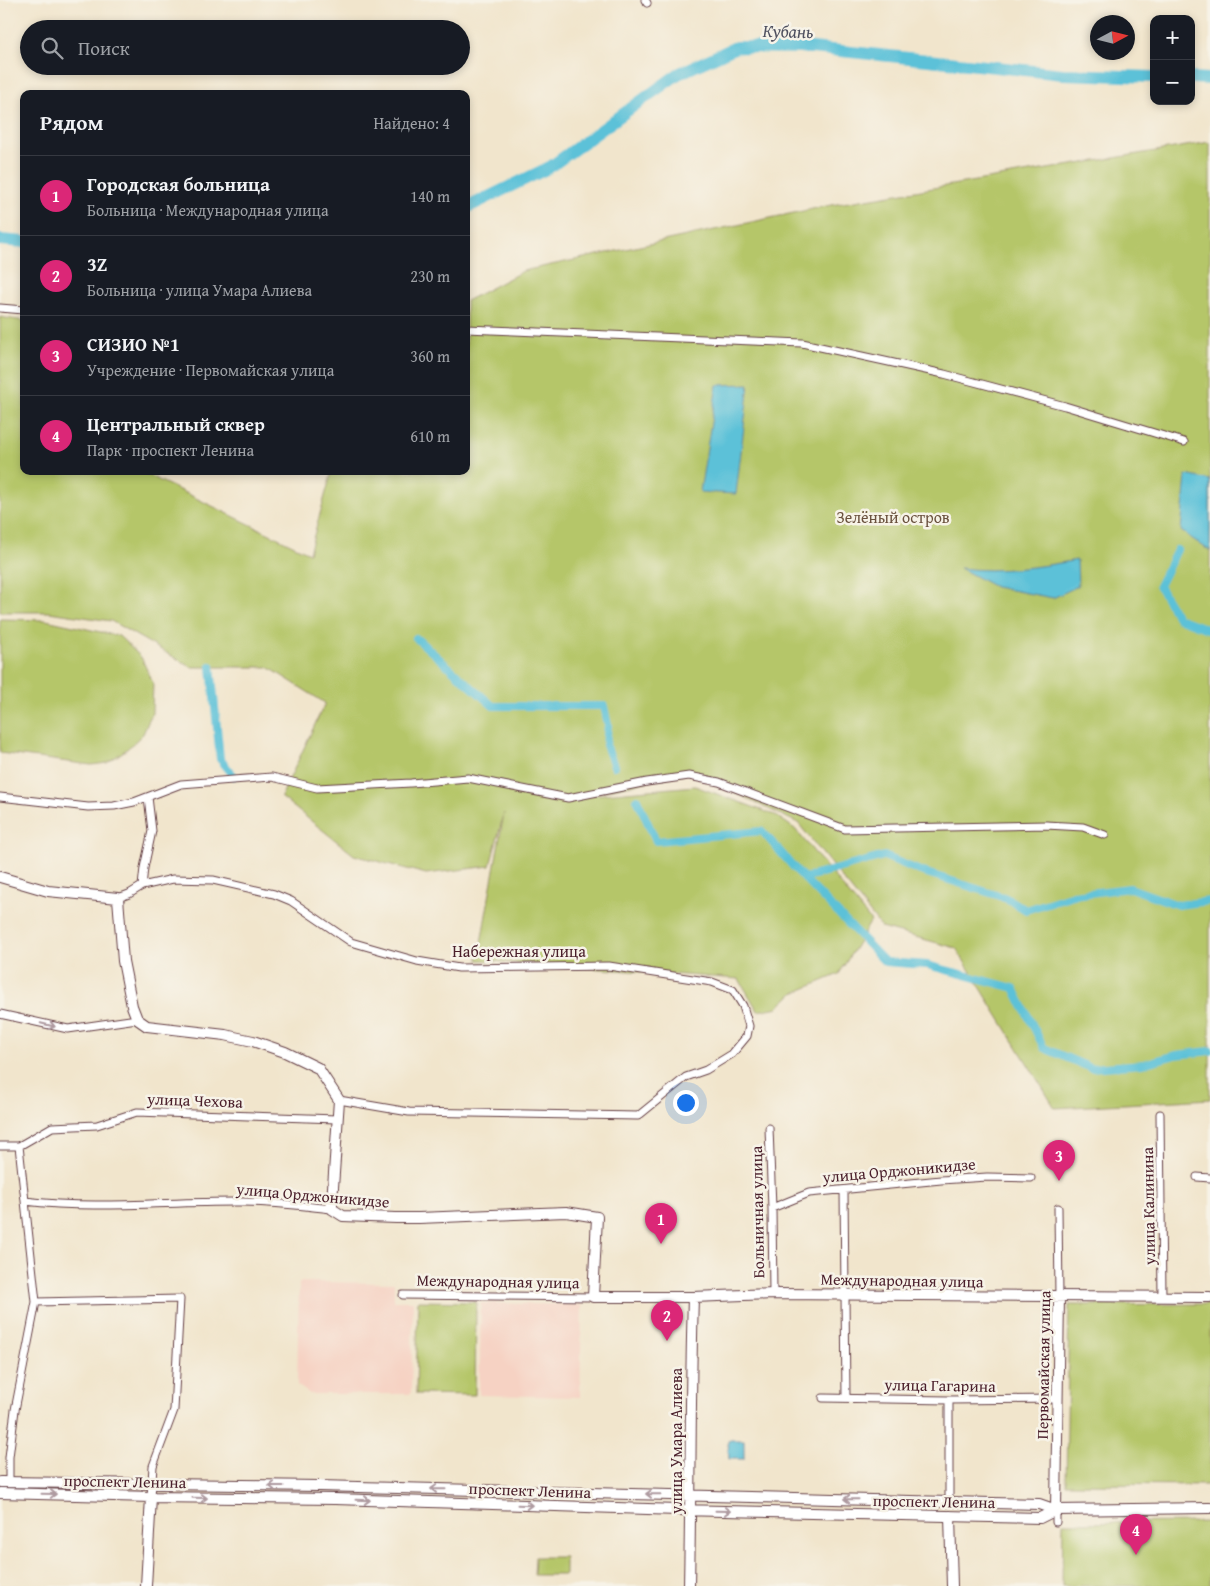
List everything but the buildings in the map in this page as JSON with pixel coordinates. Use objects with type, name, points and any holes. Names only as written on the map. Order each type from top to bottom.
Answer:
[{"type":"main road","points":[[0,877],[48,891],[118,898],[122,961],[132,1006],[137,1019],[147,1026],[225,1035],[253,1041],[286,1052],[318,1068],[339,1100],[332,1209]]},
{"type":"main road","name":"улица Орджоникидзе","points":[[332,1209],[343,1216],[396,1218],[566,1212],[597,1217]]},
{"type":"main road","name":"Международная улица","points":[[597,1217],[593,1297],[693,1297],[772,1294],[1210,1297]]},
{"type":"main road","name":"улица Умара Алиева","points":[[689,1586],[691,1510],[690,1400],[693,1297]]},
{"type":"main road","name":"Первомайская улица","points":[[1056,1510],[1060,1297]]},
{"type":"main road","name":"проспект Ленина","points":[[4,1482],[319,1486],[1039,1504],[1056,1510],[1210,1508]]},
{"type":"main road","name":"проспект Ленина","points":[[0,1494],[335,1499],[1040,1518],[1056,1510]]},
{"type":"main road","points":[[146,1586],[152,1497]]},
{"type":"main road","points":[[950,1516],[952,1586]]},
{"type":"street","points":[[0,308],[20,310]]},
{"type":"street","points":[[470,329],[802,343],[954,376],[1065,406],[1184,442]]},
{"type":"street","points":[[0,797],[88,807],[114,806],[134,802],[180,784],[272,777],[317,788],[468,778],[568,798],[647,782],[689,776],[720,782],[845,829],[1046,825],[1083,827],[1105,835]]},
{"type":"street","points":[[142,886],[152,831],[148,797]]},
{"type":"street","name":"Набережная улица","points":[[118,898],[142,886],[173,879],[213,880],[274,894],[291,901],[351,942],[417,961],[459,968],[609,966],[712,982],[733,990],[743,1006],[749,1026],[747,1036],[732,1054],[706,1070],[686,1077],[638,1116],[409,1112],[339,1100]]},
{"type":"street","points":[[0,1014],[68,1029],[137,1019]]},
{"type":"street","name":"улица Чехова","points":[[20,1146],[52,1127],[97,1125],[137,1112],[337,1119]]},
{"type":"street","name":"улица Калинина","points":[[1160,1114],[1162,1297]]},
{"type":"street","name":"Больничная улица","points":[[769,1128],[772,1208],[772,1294]]},
{"type":"street","points":[[0,1146],[20,1146],[36,1302],[15,1410],[4,1482]]},
{"type":"street","name":"улица Орджоникидзе","points":[[772,1208],[809,1193],[941,1180],[987,1177],[1031,1178]]},
{"type":"street","points":[[1197,1177],[1210,1178]]},
{"type":"street","points":[[844,1190],[846,1398]]},
{"type":"street","name":"улица Орджоникидзе","points":[[25,1201],[46,1204],[245,1202],[332,1209]]},
{"type":"street","name":"Первомайская улица","points":[[1058,1208],[1060,1297]]},
{"type":"street","name":"Международная улица","points":[[403,1295],[593,1297]]},
{"type":"street","points":[[36,1302],[180,1299],[174,1410],[153,1466],[152,1497]]},
{"type":"street","name":"улица Гагарина","points":[[823,1398],[1058,1399]]},
{"type":"street","points":[[949,1400],[949,1502]]},
{"type":"street","name":"Первомайская улица","points":[[1056,1510],[1056,1522]]},
{"type":"shaded area","points":[[299,1282],[394,1283],[394,1301],[413,1301],[411,1394],[310,1394],[297,1385]]},
{"type":"shaded area","points":[[481,1303],[582,1305],[580,1397],[479,1395]]},
{"type":"green space","name":"Зелёный остров","points":[[1210,142],[1210,1099],[1055,1108],[956,948],[882,928],[798,823],[692,772],[580,796],[695,786],[775,815],[795,829],[871,921],[839,974],[792,994],[778,1007],[758,1011],[739,979],[478,960],[504,813],[490,866],[426,874],[354,855],[281,797],[325,703],[268,667],[191,667],[111,621],[49,612],[0,612],[0,317],[20,320],[20,475],[148,475],[309,553],[331,475],[470,475],[470,299],[523,271],[831,205]]},
{"type":"green space","points":[[0,619],[46,620],[119,636],[141,657],[153,683],[152,713],[143,734],[127,749],[107,763],[91,765],[0,753]]},
{"type":"green space","points":[[418,1301],[476,1302],[475,1395],[416,1394]]},
{"type":"green space","points":[[1210,1304],[1210,1485],[1066,1484],[1069,1305]]},
{"type":"green space","points":[[1210,1522],[1210,1586],[1062,1586],[1063,1523]]},
{"type":"green space","points":[[535,1557],[565,1557],[565,1575],[534,1575]]},
{"type":"water","points":[[749,384],[736,494],[700,492],[717,385]]},
{"type":"water","points":[[1186,475],[1210,480],[1210,551],[1181,531]]},
{"type":"water","points":[[1077,560],[1078,586],[1053,598],[995,587],[960,568],[1004,570]]},
{"type":"water","points":[[728,1440],[744,1440],[744,1459],[729,1459]]},
{"type":"waterway","name":"Кубань","points":[[470,206],[550,167],[678,74],[736,47],[812,48],[1063,74],[1150,77]]},
{"type":"waterway","name":"Кубань","points":[[1195,78],[1210,79]]},
{"type":"waterway","name":"Кубань","points":[[0,240],[20,242]]},
{"type":"waterway","points":[[1177,550],[1159,586],[1178,618],[1210,630]]},
{"type":"waterway","points":[[416,638],[493,706],[604,706],[608,725],[606,745],[614,766]]},
{"type":"waterway","points":[[211,666],[220,759],[234,776]]},
{"type":"waterway","points":[[637,799],[656,841],[762,831],[797,871],[885,962],[927,965],[1014,988],[1044,1048],[1091,1068],[1143,1064],[1176,1055],[1210,1051]]},
{"type":"waterway","points":[[804,878],[884,856],[920,871],[1006,898],[1026,910],[1073,895],[1130,888],[1178,905],[1210,901]]},
{"type":"place","name":"СИЗИО №1","points":[[1059,1181]]},
{"type":"place","name":"Городская больница","points":[[661,1244]]},
{"type":"place","name":"3Z","points":[[667,1341]]},
{"type":"place","name":"Центральный сквер","points":[[1136,1555]]}]
